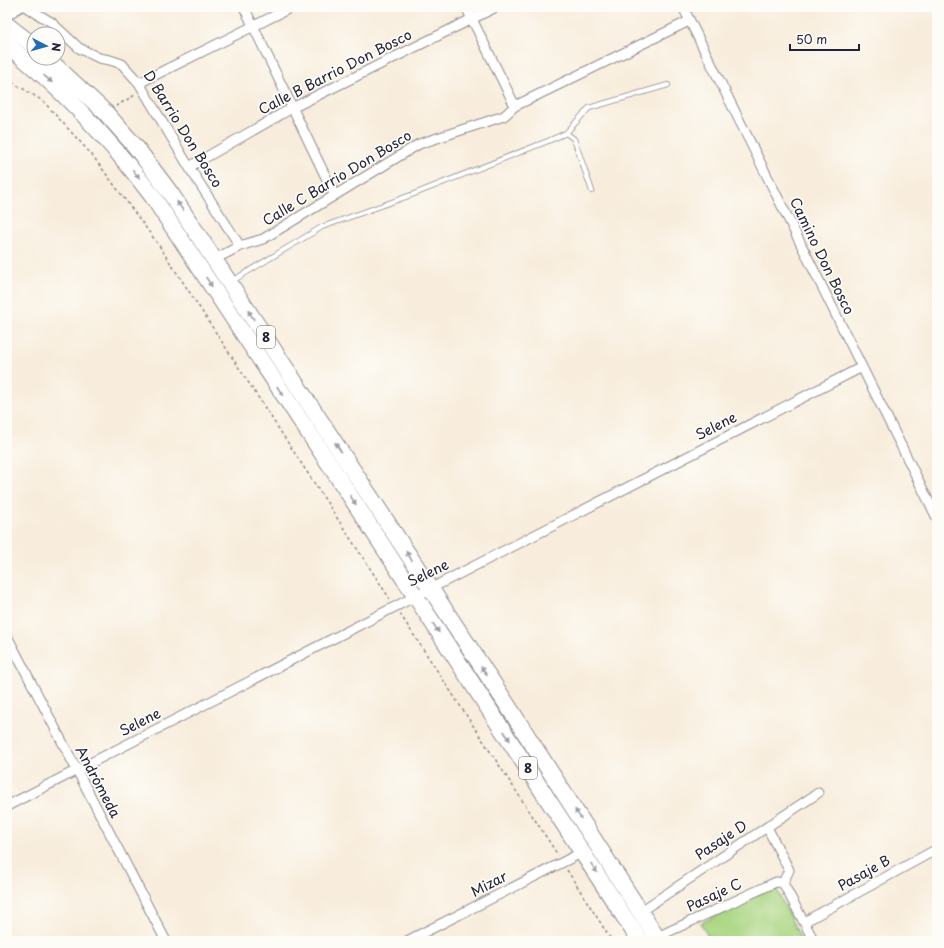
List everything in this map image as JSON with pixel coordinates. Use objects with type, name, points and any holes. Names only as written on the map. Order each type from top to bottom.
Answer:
[{"type":"highway","points":[[7,25],[26,40]]},
{"type":"highway","name":"8","points":[[7,45],[52,83],[82,112],[124,158],[153,197],[640,941]]},
{"type":"highway","name":"8","points":[[56,66],[105,112],[135,146],[171,194],[215,259],[658,939]]},
{"type":"street","points":[[7,15],[20,7]]},
{"type":"street","name":"D Barrio Don Bosco","points":[[26,7],[51,22],[79,48],[99,58],[122,64],[141,87],[189,167],[240,246]]},
{"type":"street","points":[[244,7],[334,194]]},
{"type":"street","points":[[141,87],[252,26],[292,7]]},
{"type":"street","points":[[466,7],[516,106]]},
{"type":"street","name":"Calle B Barrio Don Bosco","points":[[189,167],[292,108],[496,7]]},
{"type":"street","name":"Camino Don Bosco","points":[[683,7],[937,518]]},
{"type":"street","name":"Calle C Barrio Don Bosco","points":[[215,259],[240,246],[263,239],[334,194],[419,144],[504,116],[516,106],[690,21]]},
{"type":"street","name":"Selene","points":[[7,806],[414,595],[430,589],[862,367]]},
{"type":"street","name":"Andrómeda","points":[[7,636],[166,941]]},
{"type":"street","name":"Pasaje D","points":[[641,911],[818,793]]},
{"type":"street","points":[[767,827],[789,870],[783,883],[814,941]]},
{"type":"street","name":"Pasaje B","points":[[804,922],[937,849]]},
{"type":"street","name":"Mizar","points":[[407,941],[583,852]]},
{"type":"street","name":"Pasaje C","points":[[658,939],[776,882],[783,883]]},
{"type":"lane","points":[[230,282],[322,227],[414,194],[566,133],[589,108],[668,85]]},
{"type":"lane","points":[[566,133],[574,139],[592,191]]},
{"type":"path","points":[[7,79],[43,102],[92,155],[158,244],[562,862],[612,941]]},
{"type":"path","points":[[105,112],[141,87]]},
{"type":"green space","points":[[775,886],[802,941],[710,941],[701,923]]}]
